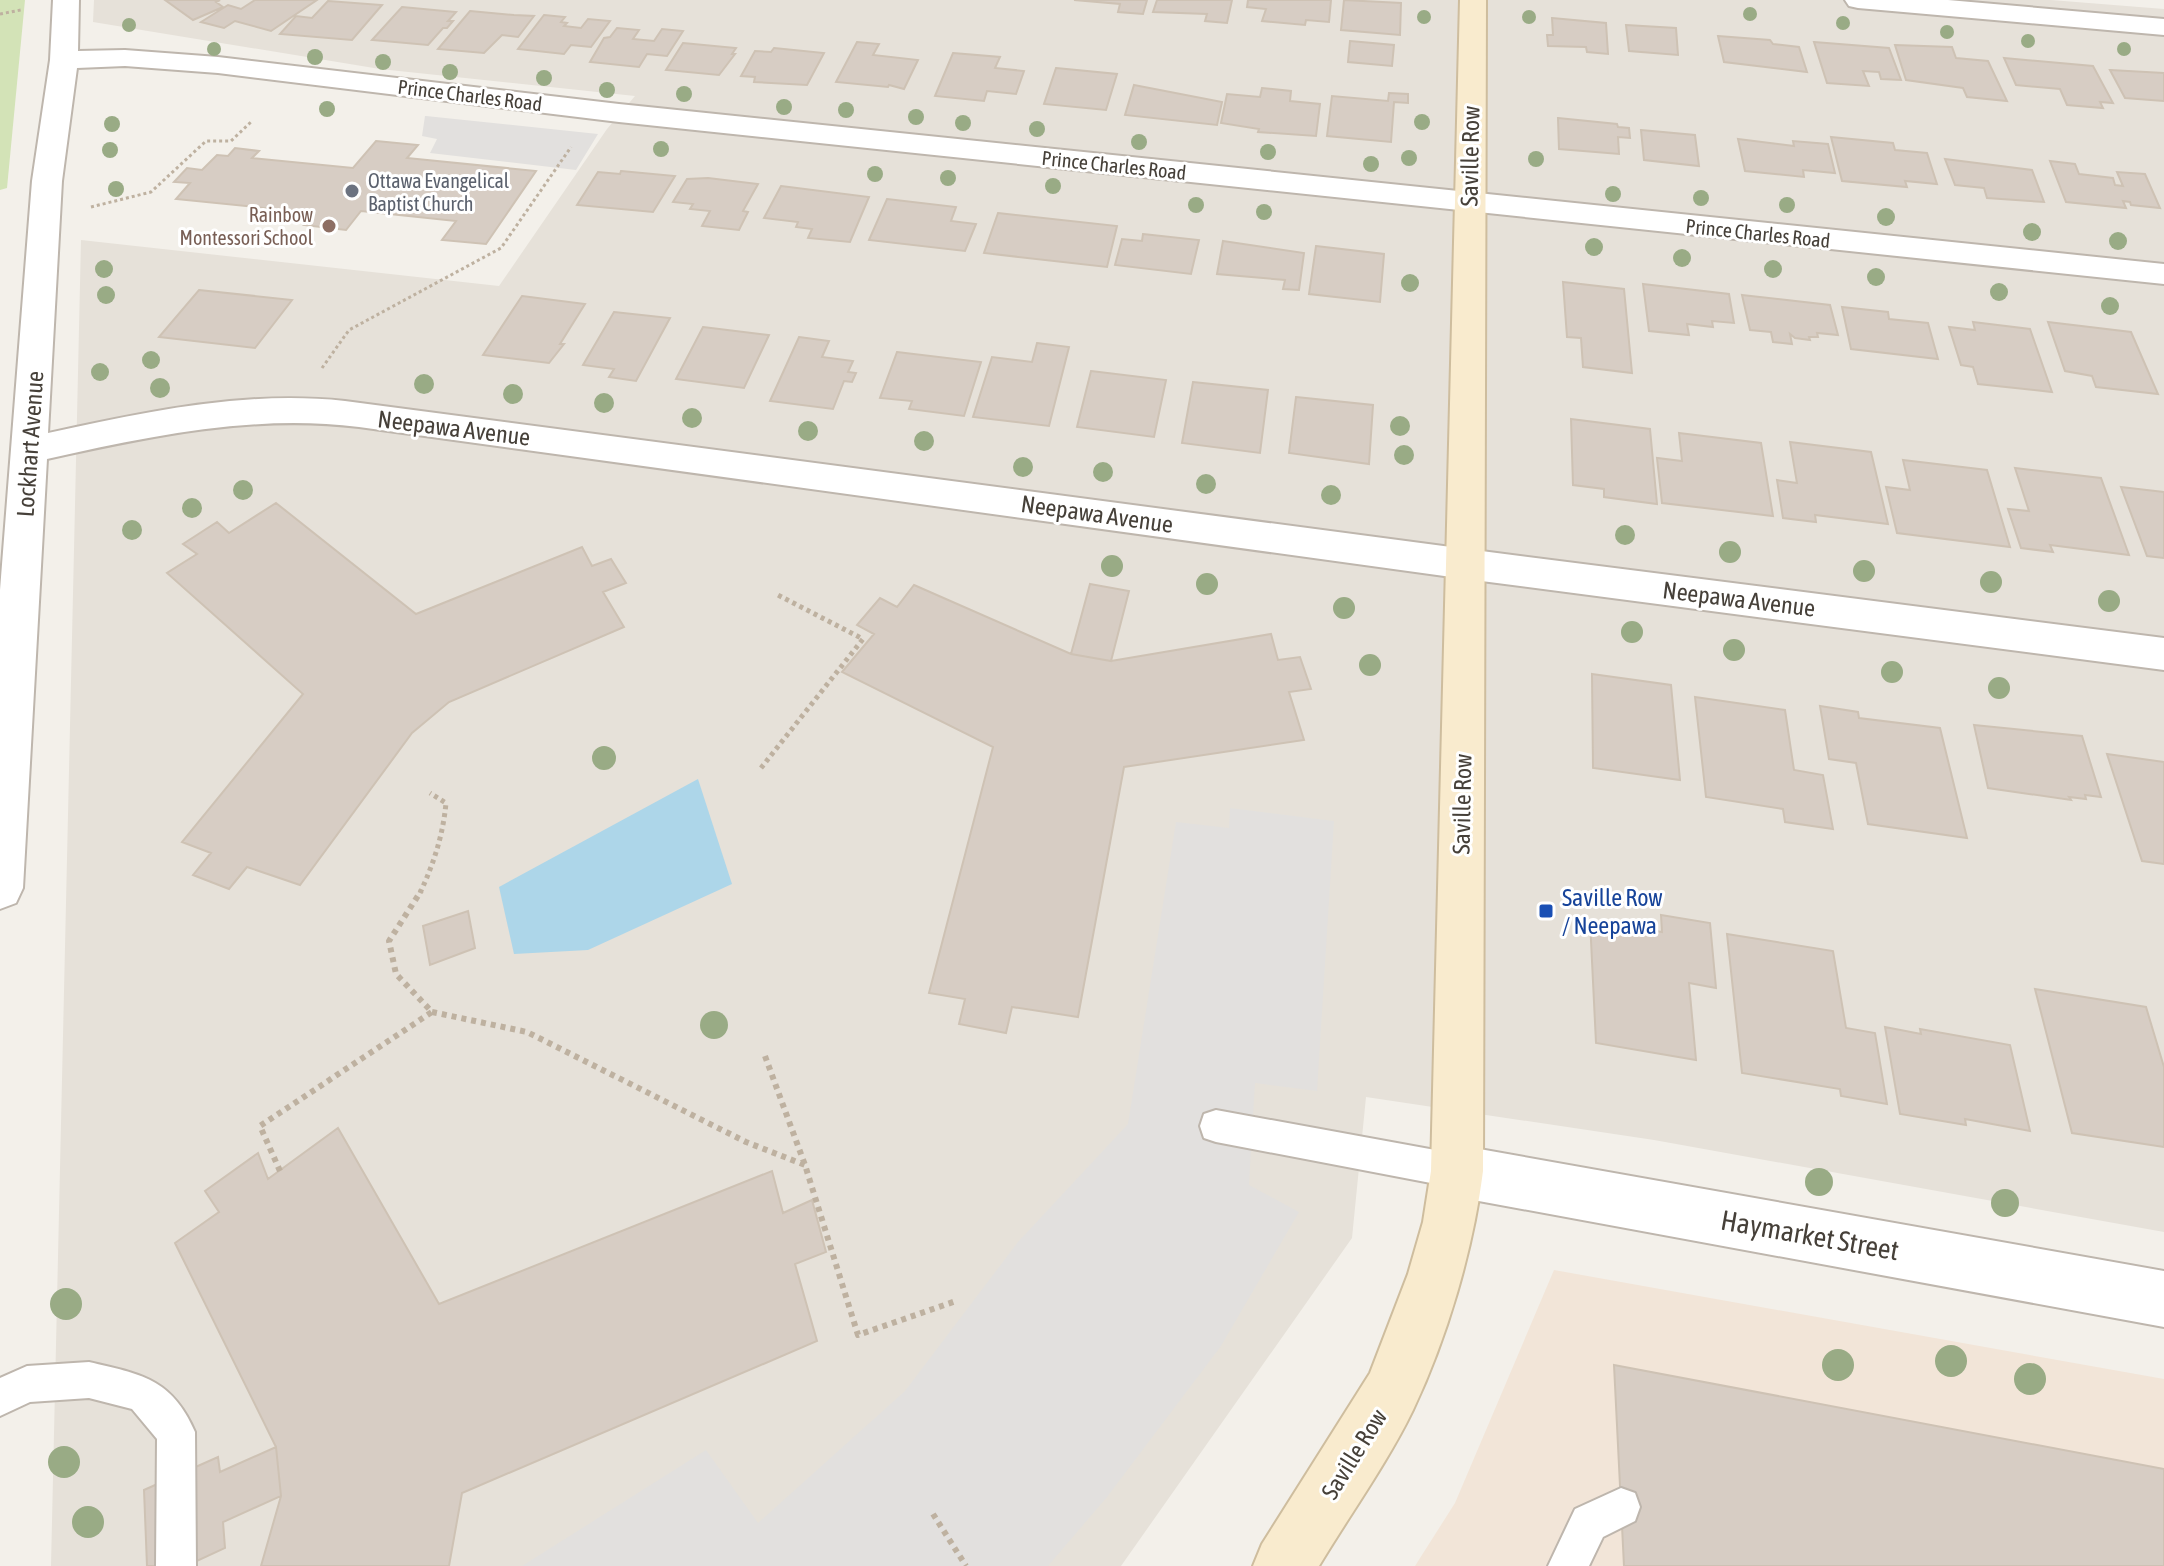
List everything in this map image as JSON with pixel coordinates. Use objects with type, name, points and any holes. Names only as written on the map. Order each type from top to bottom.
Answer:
[{"type":"street","name":"Lockhart Avenue","points":[[0,888],[47,181],[64,60],[66,0]]},
{"type":"street","name":"Saville Row","points":[[1284,1566],[1392,1391],[1436,1274],[1450,1222],[1457,1171],[1473,0]]},
{"type":"street","points":[[1858,0],[2164,27]]},
{"type":"street","name":"Prince Charles Road","points":[[64,60],[125,58],[218,65],[597,110],[2164,274]]},
{"type":"street","name":"Neepawa Avenue","points":[[31,450],[160,421],[292,410],[400,420],[1466,564],[2164,654]]},
{"type":"street","name":"Haymarket Street","points":[[1457,1171],[2164,1299]]},
{"type":"lane","points":[[1216,1126],[1457,1171]]},
{"type":"lane","points":[[0,1398],[27,1384],[89,1380],[143,1393],[176,1432],[176,1566]]},
{"type":"lane","points":[[1568,1566],[1589,1523],[1621,1507]]},
{"type":"path","points":[[0,14],[16,11]]},
{"type":"path","points":[[292,410],[349,330],[501,248],[597,110]]},
{"type":"path","points":[[46,219],[151,192],[206,141],[231,141],[252,121]]},
{"type":"path","points":[[761,768],[863,639],[776,594]]},
{"type":"path","points":[[430,793],[446,803],[445,832],[419,898],[389,941],[396,974],[432,1012],[527,1032],[746,1142],[805,1165]]},
{"type":"path","points":[[280,1171],[260,1126],[432,1012]]},
{"type":"path","points":[[765,1056],[805,1165],[858,1335],[956,1301]]},
{"type":"path","points":[[933,1514],[966,1566]]},
{"type":"shaded area","points":[[94,0],[2051,0],[2164,9],[2164,1232],[1654,1140],[1366,1097],[1352,1238],[1121,1566],[51,1566],[81,240],[499,286],[607,129],[635,96],[380,69],[93,22]]},
{"type":"shaded area","points":[[425,116],[598,134],[576,170],[430,153],[437,139],[422,136]]},
{"type":"shaded area","points":[[1230,808],[1334,821],[1317,1091],[1255,1083],[1249,1185],[1299,1212],[1221,1346],[1107,1497],[1048,1566],[522,1566],[706,1450],[758,1523],[905,1391],[1018,1242],[1128,1124],[1176,822],[1229,828]]},
{"type":"shaded area","points":[[1554,1270],[2164,1379],[2164,1566],[1415,1566],[1455,1503]]},
{"type":"green space","points":[[0,0],[25,0],[7,188],[0,190]]},
{"type":"water","points":[[698,779],[732,884],[588,950],[514,954],[499,887]]},
{"type":"building","points":[[165,0],[220,0],[216,2],[223,7],[193,20]]},
{"type":"building","points":[[255,0],[317,0],[271,31],[235,21],[224,28],[201,22],[228,5],[241,9]]},
{"type":"building","points":[[1074,0],[1147,0],[1143,14],[1118,12],[1120,4]]},
{"type":"building","points":[[1157,0],[1232,0],[1227,23],[1205,21],[1207,14],[1153,12]]},
{"type":"building","points":[[1248,0],[1331,0],[1329,22],[1306,20],[1305,25],[1262,21],[1266,9],[1247,7]]},
{"type":"building","points":[[1344,0],[1401,3],[1400,35],[1341,30]]},
{"type":"building","points":[[328,1],[382,5],[352,40],[280,34],[296,16],[312,18]]},
{"type":"building","points":[[402,7],[456,12],[448,21],[453,21],[428,45],[372,40]]},
{"type":"building","points":[[470,11],[534,16],[518,37],[502,35],[484,53],[438,49]]},
{"type":"building","points":[[544,15],[565,17],[561,22],[567,23],[564,26],[581,28],[588,19],[610,21],[591,47],[571,45],[564,54],[518,49]]},
{"type":"building","points":[[1552,18],[1606,23],[1608,54],[1587,52],[1586,47],[1548,46],[1547,35],[1553,35]]},
{"type":"building","points":[[1626,25],[1676,28],[1678,55],[1629,51]]},
{"type":"building","points":[[617,28],[639,30],[633,39],[654,41],[662,29],[683,31],[667,56],[647,54],[639,67],[590,62],[604,38],[610,37]]},
{"type":"building","points":[[1718,36],[1770,40],[1773,44],[1799,47],[1807,72],[1724,62]]},
{"type":"building","points":[[1350,41],[1394,45],[1392,66],[1348,62]]},
{"type":"building","points":[[857,42],[879,44],[873,55],[918,60],[904,89],[889,85],[836,82]]},
{"type":"building","points":[[1814,42],[1889,48],[1901,80],[1881,79],[1879,72],[1863,71],[1869,86],[1827,83]]},
{"type":"building","points":[[683,43],[736,48],[719,75],[666,70]]},
{"type":"building","points":[[1895,45],[1952,47],[1956,58],[1988,61],[2007,101],[1967,97],[1963,88],[1906,80]]},
{"type":"building","points":[[774,48],[824,53],[807,85],[754,82],[755,77],[741,76],[755,51],[771,52]]},
{"type":"building","points":[[953,53],[1000,57],[995,68],[1024,71],[1016,94],[987,91],[984,101],[935,96]]},
{"type":"building","points":[[2004,58],[2093,66],[2113,103],[2100,102],[2103,108],[2067,105],[2060,89],[2016,85]]},
{"type":"building","points":[[1056,68],[1117,74],[1106,110],[1044,104]]},
{"type":"building","points":[[2110,70],[2164,73],[2164,101],[2125,98]]},
{"type":"building","points":[[1134,85],[1222,102],[1217,125],[1125,115]]},
{"type":"building","points":[[1262,88],[1291,91],[1290,101],[1320,104],[1316,136],[1258,132],[1259,129],[1221,123],[1227,94],[1260,97]]},
{"type":"building","points":[[1389,93],[1408,94],[1408,103],[1394,102],[1391,142],[1327,136],[1332,96],[1388,101]]},
{"type":"building","points":[[1558,118],[1617,124],[1618,127],[1629,128],[1630,138],[1618,137],[1619,154],[1559,149]]},
{"type":"building","points":[[1641,130],[1695,135],[1699,166],[1644,160]]},
{"type":"building","points":[[1831,137],[1893,143],[1895,150],[1927,153],[1937,184],[1905,181],[1907,187],[1842,181]]},
{"type":"building","points":[[1738,139],[1794,146],[1793,141],[1828,144],[1835,173],[1803,170],[1804,177],[1745,171]]},
{"type":"building","name":"Ottawa Evangelical Baptist Church","points":[[376,141],[418,145],[407,158],[536,171],[486,244],[442,240],[456,221],[361,211],[346,230],[304,225],[314,213],[176,199],[190,183],[174,182],[187,168],[202,170],[217,155],[228,156],[235,148],[259,151],[252,158],[353,168]]},
{"type":"building","points":[[1945,159],[2032,170],[2044,202],[1987,198],[1984,188],[1955,185]]},
{"type":"building","points":[[2050,161],[2075,164],[2079,174],[2113,178],[2115,185],[2123,186],[2117,172],[2145,174],[2160,208],[2131,205],[2123,201],[2126,208],[2066,202]]},
{"type":"building","points":[[621,171],[675,176],[653,212],[577,205],[598,172],[620,174]]},
{"type":"building","points":[[708,178],[758,184],[743,211],[748,212],[739,230],[702,226],[710,211],[690,209],[693,204],[673,202],[687,179]]},
{"type":"building","points":[[781,186],[869,197],[850,242],[808,238],[812,229],[796,227],[798,222],[764,218]]},
{"type":"building","points":[[887,199],[956,207],[951,221],[976,224],[965,251],[869,240]]},
{"type":"building","points":[[998,213],[1117,226],[1107,267],[984,253]]},
{"type":"building","points":[[1143,234],[1199,240],[1191,274],[1115,265],[1122,239],[1142,241]]},
{"type":"building","points":[[1223,241],[1304,253],[1299,290],[1283,289],[1285,280],[1217,274]]},
{"type":"building","points":[[1316,246],[1384,254],[1380,302],[1309,294]]},
{"type":"building","points":[[1563,282],[1624,289],[1632,373],[1583,367],[1581,338],[1567,337]]},
{"type":"building","points":[[1643,284],[1729,294],[1734,323],[1712,321],[1713,327],[1687,324],[1689,335],[1649,331]]},
{"type":"building","points":[[199,290],[292,300],[255,348],[159,337]]},
{"type":"building","points":[[1742,295],[1830,305],[1838,335],[1817,333],[1818,337],[1809,337],[1810,340],[1790,334],[1792,344],[1773,342],[1771,332],[1750,330]]},
{"type":"building","points":[[522,296],[585,304],[560,344],[564,344],[549,363],[483,355]]},
{"type":"building","points":[[1842,307],[1888,312],[1889,319],[1928,323],[1938,359],[1851,349]]},
{"type":"building","points":[[614,312],[670,318],[636,381],[609,377],[614,369],[583,365]]},
{"type":"building","points":[[1973,322],[2030,329],[2052,392],[1978,384],[1973,367],[1961,365],[1949,327],[1975,330]]},
{"type":"building","points":[[2048,322],[2131,332],[2158,394],[2096,387],[2092,376],[2065,371]]},
{"type":"building","points":[[703,327],[769,335],[744,388],[676,379]]},
{"type":"building","points":[[799,337],[829,341],[822,357],[853,361],[848,372],[856,373],[852,382],[844,381],[833,409],[770,401]]},
{"type":"building","points":[[1037,343],[1069,347],[1049,426],[973,417],[992,357],[1032,362]]},
{"type":"building","points":[[897,352],[981,362],[964,416],[909,409],[912,401],[880,398]]},
{"type":"building","points":[[1091,371],[1166,380],[1154,437],[1077,427]]},
{"type":"building","points":[[1193,382],[1268,390],[1260,453],[1182,443]]},
{"type":"building","points":[[1296,397],[1373,405],[1369,464],[1289,453]]},
{"type":"building","points":[[1571,419],[1650,429],[1657,504],[1604,497],[1604,489],[1573,485]]},
{"type":"building","points":[[1679,433],[1761,443],[1773,516],[1662,503],[1657,458],[1682,461]]},
{"type":"building","points":[[1790,442],[1871,452],[1888,524],[1815,515],[1816,522],[1783,518],[1777,480],[1797,483]]},
{"type":"building","points":[[1903,460],[1987,470],[2010,547],[1897,533],[1886,487],[1910,490]]},
{"type":"building","points":[[2015,468],[2101,478],[2129,555],[2050,545],[2053,552],[2021,548],[2008,509],[2029,511]]},
{"type":"building","points":[[2121,487],[2164,492],[2164,558],[2147,556]]},
{"type":"building","points":[[276,503],[416,614],[582,547],[592,566],[611,559],[626,583],[603,592],[624,627],[449,702],[412,733],[300,885],[247,867],[229,889],[193,875],[211,853],[182,842],[303,694],[167,573],[197,554],[183,544],[217,522],[229,533]]},
{"type":"building","points":[[1090,584],[1129,591],[1111,661],[1071,654]]},
{"type":"building","points":[[914,585],[1071,654],[1111,661],[1271,634],[1278,660],[1300,657],[1311,689],[1289,692],[1304,740],[1124,767],[1078,1017],[1012,1007],[1006,1033],[959,1024],[965,999],[929,993],[993,747],[842,672],[874,634],[857,625],[880,598],[897,607]]},
{"type":"building","points":[[1592,674],[1671,685],[1680,780],[1593,768]]},
{"type":"building","points":[[1695,697],[1785,710],[1794,770],[1823,775],[1833,829],[1785,822],[1783,809],[1706,797]]},
{"type":"building","points":[[1820,706],[1858,712],[1859,718],[1940,728],[1967,838],[1868,824],[1856,763],[1829,759]]},
{"type":"building","points":[[1974,725],[2082,736],[2101,797],[2069,797],[2071,800],[1988,788]]},
{"type":"building","points":[[2107,754],[2164,762],[2164,864],[2142,861]]},
{"type":"building","points":[[468,911],[475,948],[430,965],[423,926]]},
{"type":"building","points":[[1661,915],[1710,923],[1716,988],[1689,983],[1696,1060],[1596,1043],[1590,920],[1662,932]]},
{"type":"building","points":[[1727,934],[1833,951],[1846,1028],[1875,1033],[1887,1104],[1841,1096],[1840,1089],[1742,1073]]},
{"type":"building","points":[[2035,989],[2146,1007],[2164,1067],[2164,1147],[2072,1133]]},
{"type":"building","points":[[1885,1027],[1921,1034],[1920,1029],[2010,1045],[2030,1131],[1965,1119],[1966,1125],[1900,1114]]},
{"type":"building","points":[[338,1128],[439,1304],[772,1171],[783,1213],[812,1200],[826,1252],[795,1264],[817,1341],[462,1493],[449,1566],[261,1566],[281,1496],[276,1447],[175,1243],[219,1212],[205,1191],[258,1153],[268,1179]]},
{"type":"building","points":[[1614,1365],[2164,1469],[2164,1566],[1624,1566]]},
{"type":"building","points":[[276,1447],[281,1496],[223,1522],[225,1548],[186,1566],[147,1566],[144,1490],[218,1457],[220,1472]]},
{"type":"place","name":"Ottawa Evangelical Baptist Church","points":[[352,191]]},
{"type":"place","name":"Rainbow Montessori School","points":[[329,226]]},
{"type":"place","name":"Saville Row / Neepawa","points":[[1546,911]]}]
